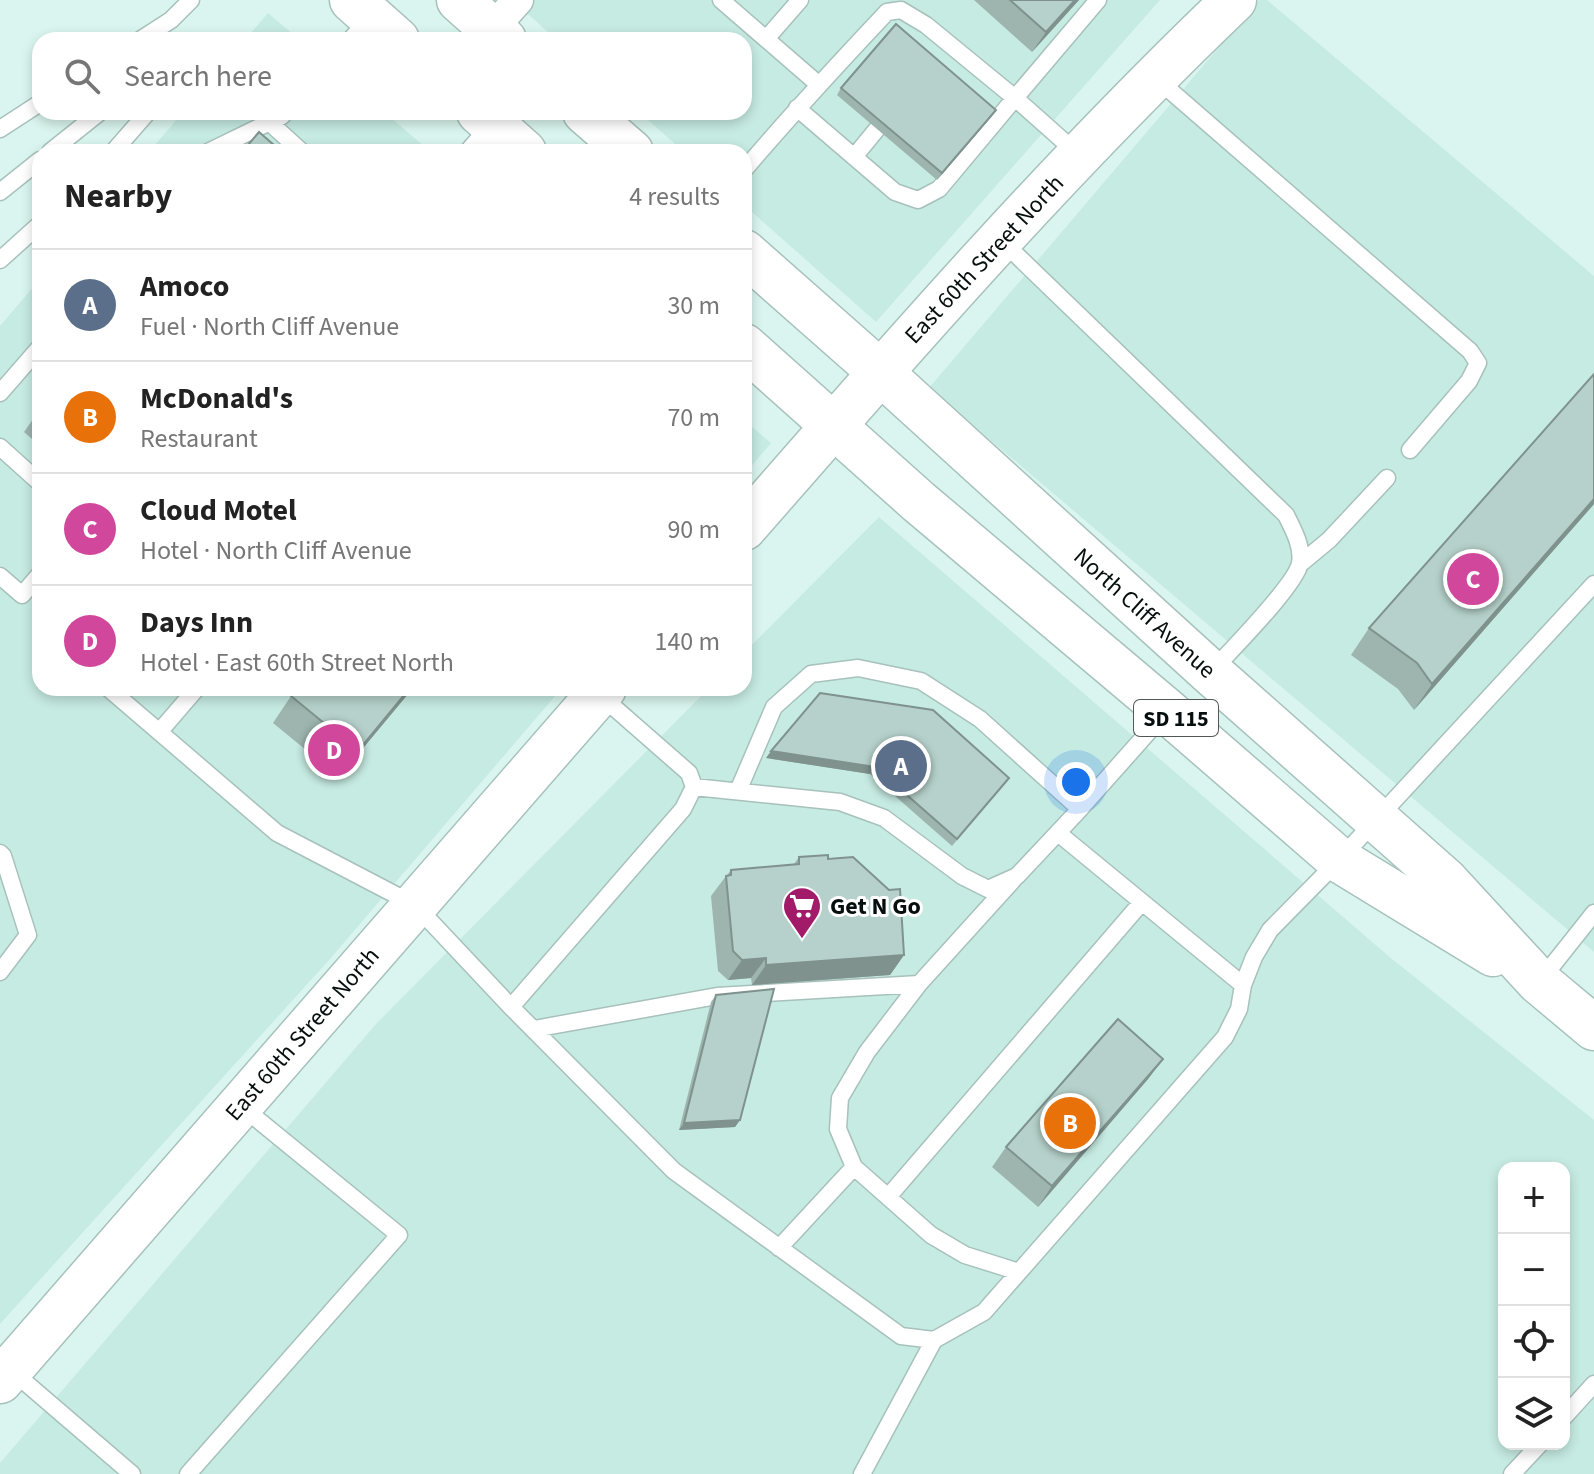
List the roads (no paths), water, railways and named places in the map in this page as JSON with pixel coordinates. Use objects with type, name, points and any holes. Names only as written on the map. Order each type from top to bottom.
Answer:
[{"type":"main road","points":[[459,0],[499,27]]},
{"type":"main road","name":"East 60th Street North","points":[[752,519],[880,372],[1079,155],[1234,0]]},
{"type":"main road","points":[[594,120],[622,144]]},
{"type":"main road","points":[[485,125],[512,144]]},
{"type":"main road","name":"North Cliff Avenue","points":[[752,259],[1445,880],[1539,982],[1594,1028]]},
{"type":"main road","name":"North Cliff Avenue","points":[[752,353],[919,502],[1339,860],[1539,982]]},
{"type":"main road","name":"East 60th Street North","points":[[5,1375],[598,696]]},
{"type":"lane","points":[[152,32],[171,20],[191,0]]},
{"type":"lane","points":[[721,0],[818,84]]},
{"type":"lane","points":[[766,39],[800,0]]},
{"type":"lane","points":[[797,108],[895,192],[918,200],[939,189],[1098,0]]},
{"type":"lane","points":[[752,161],[818,84],[887,12],[901,10],[926,25],[947,51],[1015,98],[1079,155]]},
{"type":"lane","points":[[170,32],[171,20]]},
{"type":"lane","points":[[1155,77],[1470,351],[1478,363],[1469,381],[1410,450]]},
{"type":"lane","points":[[0,129],[32,108]]},
{"type":"lane","points":[[60,144],[90,120]]},
{"type":"lane","points":[[120,144],[141,120]]},
{"type":"lane","points":[[224,144],[273,120]]},
{"type":"lane","points":[[269,122],[293,144]]},
{"type":"lane","points":[[854,157],[877,129]]},
{"type":"lane","points":[[0,192],[32,166]]},
{"type":"lane","points":[[0,260],[32,231]]},
{"type":"lane","points":[[1001,240],[1286,515],[1297,537],[1300,564]]},
{"type":"lane","points":[[0,393],[32,356]]},
{"type":"lane","points":[[0,447],[32,476]]},
{"type":"lane","points":[[1211,673],[1288,586],[1300,564],[1329,540],[1387,478]]},
{"type":"lane","points":[[0,576],[22,595],[32,583]]},
{"type":"lane","points":[[862,1474],[934,1340],[984,1312],[1225,1037],[1239,1009],[1243,985],[1254,957],[1270,930],[1339,860],[1594,584]]},
{"type":"lane","points":[[738,791],[774,707],[811,674],[858,668],[921,681],[980,719],[1080,809]]},
{"type":"lane","points":[[118,696],[277,833],[415,905],[674,1171],[901,1336],[934,1340]]},
{"type":"lane","points":[[160,731],[190,696]]},
{"type":"lane","points":[[511,1007],[683,809],[694,787],[689,773],[607,696]]},
{"type":"lane","points":[[1019,1272],[965,1255],[931,1235],[854,1167],[838,1129],[840,1098],[867,1052],[919,984],[1167,711]]},
{"type":"lane","points":[[694,787],[840,802],[884,818],[962,876],[988,889],[1017,876]]},
{"type":"lane","points":[[1058,833],[1243,985]]},
{"type":"lane","points":[[0,853],[28,935],[0,972]]},
{"type":"lane","points":[[888,1197],[1142,902]]},
{"type":"lane","points":[[1539,982],[1594,913]]},
{"type":"lane","points":[[534,1029],[717,996],[919,984]]},
{"type":"lane","points":[[188,1474],[399,1235],[240,1105]]},
{"type":"lane","points":[[779,1248],[854,1167]]},
{"type":"lane","points":[[5,1375],[132,1474]]},
{"type":"lane","points":[[1570,1410],[1594,1384]]},
{"type":"lane","points":[[1512,1474],[1534,1450]]},
{"type":"place","name":"Cloud Motel","points":[[1473,579]]},
{"type":"place","name":"Days Inn","points":[[334,750]]},
{"type":"place","name":"Amoco","points":[[901,766]]},
{"type":"place","name":"Get N Go","points":[[802,940]]},
{"type":"place","name":"McDonald's","points":[[1070,1123]]}]
